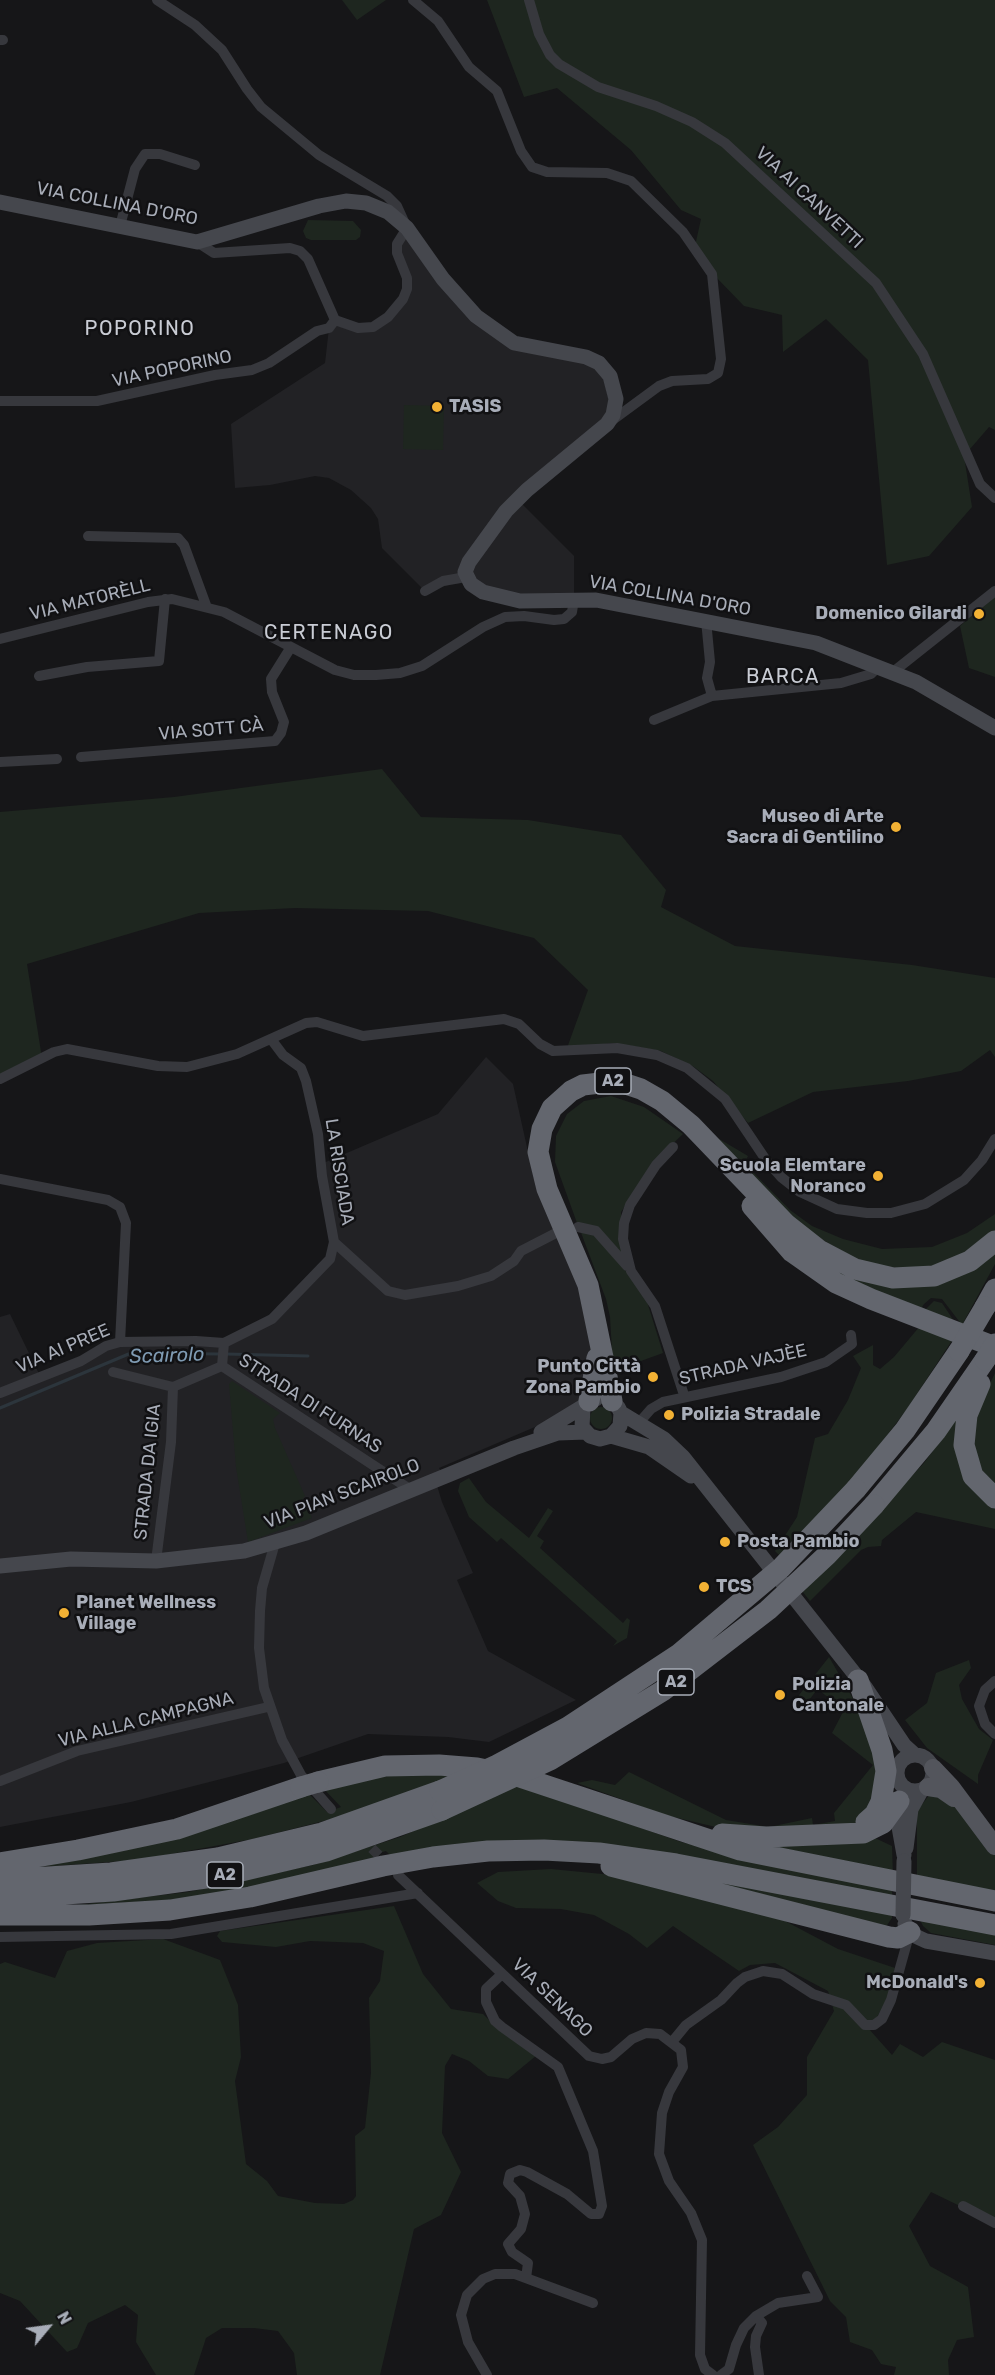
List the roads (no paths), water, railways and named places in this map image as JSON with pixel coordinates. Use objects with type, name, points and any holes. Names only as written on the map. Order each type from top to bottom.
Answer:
[{"type":"highway","name":"A2","points":[[616,1407],[588,1285],[540,1165],[539,1141],[552,1108],[571,1091],[583,1085],[617,1081],[641,1089],[663,1101],[691,1125],[797,1233],[830,1257],[867,1273],[905,1279],[934,1276],[970,1261],[995,1241]]},
{"type":"highway","name":"A2","points":[[0,1898],[113,1891],[220,1876],[326,1851],[441,1800],[558,1755],[664,1690],[729,1643],[780,1599],[874,1505],[936,1431],[993,1355],[865,1297],[813,1269],[775,1235],[730,1179],[709,1144]]},
{"type":"highway","name":"A2","points":[[0,1880],[111,1873],[245,1852],[441,1800],[545,1740],[614,1699],[672,1660],[761,1587],[813,1537],[904,1430],[959,1351],[990,1298]]},
{"type":"highway","name":"A2","points":[[586,1404],[596,1372],[597,1325]]},
{"type":"highway","points":[[993,1355],[970,1405],[964,1425],[964,1445],[973,1476],[995,1498]]},
{"type":"highway","points":[[842,1833],[860,1825],[874,1814],[884,1796],[886,1781],[882,1750],[856,1676]]},
{"type":"highway","points":[[0,1863],[78,1850],[177,1829],[309,1785],[385,1766],[465,1767],[520,1777],[740,1850],[995,1901]]},
{"type":"highway","points":[[657,1822],[748,1837],[863,1833],[873,1830],[888,1818],[899,1792]]},
{"type":"highway","points":[[0,1915],[89,1915],[170,1910],[250,1897],[409,1861],[488,1851],[571,1851],[650,1860],[995,1925]]},
{"type":"highway","points":[[488,1851],[605,1864],[889,1937],[898,1938],[907,1923]]},
{"type":"main road","name":"VIA COLLINA D'ORO","points":[[0,202],[197,242],[319,206],[346,201],[366,203],[388,212],[407,228],[443,279],[476,316],[514,343],[586,357],[607,370],[616,399],[613,415],[608,424]]},
{"type":"main road","points":[[466,577],[466,569],[474,553],[517,499],[608,424]]},
{"type":"main road","name":"VIA COLLINA D'ORO","points":[[466,577],[476,588],[499,597],[520,601],[596,600],[816,643],[916,682],[995,728]]},
{"type":"main road","points":[[616,1407],[620,1426],[610,1436],[600,1439],[586,1432],[580,1420],[586,1404],[601,1397],[616,1407],[637,1425],[673,1447],[856,1676],[904,1745],[915,1755],[926,1758],[995,1846]]},
{"type":"main road","name":"VIA PIAN SCAIROLO","points":[[514,1448],[586,1404]]},
{"type":"main road","name":"VIA PIAN SCAIROLO","points":[[0,1566],[71,1559],[156,1560],[224,1554],[274,1542],[326,1525],[514,1448],[558,1433],[586,1432]]},
{"type":"main road","points":[[610,1436],[633,1441],[659,1453],[709,1492]]},
{"type":"main road","points":[[856,1676],[883,1723],[900,1763],[897,1772],[899,1827],[904,1858],[907,1923],[932,1943],[995,1953]]},
{"type":"main road","points":[[900,1763],[915,1755]]},
{"type":"main road","points":[[904,1858],[911,1809],[933,1776],[933,1768]]},
{"type":"main road","points":[[899,1792],[924,1789],[946,1791],[964,1807]]},
{"type":"street","points":[[157,0],[195,25],[222,50],[261,107],[319,155],[387,196],[397,206],[407,228],[397,244],[397,253],[407,278],[403,299],[388,317],[373,327],[358,328],[335,320],[308,259],[300,251],[290,248],[214,253],[197,242]]},
{"type":"street","points":[[413,0],[438,21],[469,67],[497,91],[521,151],[532,167],[547,172],[607,173],[631,181],[683,232],[712,273],[722,359],[718,373],[708,379],[672,381],[659,386],[608,424]]},
{"type":"street","name":"VIA AI CANVETTI","points":[[529,0],[539,33],[550,55],[559,64],[598,87],[657,106],[692,122],[725,143],[876,284],[924,354],[980,484],[995,498]]},
{"type":"street","points":[[120,226],[135,169],[145,154],[160,154],[195,165]]},
{"type":"street","name":"VIA POPORINO","points":[[0,401],[97,401],[215,375],[252,370],[269,363],[310,334],[329,328],[335,320]]},
{"type":"street","points":[[88,536],[178,538],[184,545],[206,605]]},
{"type":"street","points":[[424,591],[443,581],[466,577]]},
{"type":"street","points":[[654,720],[712,696],[841,683],[886,669],[995,591]]},
{"type":"street","points":[[39,675],[87,667],[159,661],[165,599]]},
{"type":"street","name":"VIA MATORÈLL","points":[[0,639],[165,599],[206,605],[249,623],[346,674],[363,676],[400,673],[433,662],[483,627],[505,617],[564,619],[572,612],[574,599]]},
{"type":"street","points":[[706,620],[710,662],[707,678],[712,696]]},
{"type":"street","name":"VIA SOTT CÀ","points":[[81,757],[274,741],[281,734],[284,722],[272,692],[271,679],[291,647]]},
{"type":"street","points":[[0,762],[57,759]]},
{"type":"street","points":[[0,1079],[54,1052],[67,1049],[158,1066],[187,1067],[213,1062],[306,1023],[317,1022],[363,1036],[504,1019],[519,1024],[540,1044],[553,1051],[617,1048],[667,1058],[698,1075],[725,1099],[766,1160],[789,1184],[813,1199],[848,1211],[891,1213],[925,1204],[964,1180],[982,1160],[995,1139]]},
{"type":"street","name":"LA RISCIADA","points":[[224,1344],[272,1319],[330,1259],[334,1242],[306,1081],[301,1068],[283,1055],[271,1039]]},
{"type":"street","points":[[631,1271],[623,1239],[626,1213],[656,1166],[673,1147]]},
{"type":"street","points":[[0,1179],[108,1200],[120,1207],[126,1223],[120,1342]]},
{"type":"street","points":[[578,1227],[592,1229],[600,1234],[656,1306],[684,1395]]},
{"type":"street","points":[[334,1242],[388,1291],[405,1295],[458,1286],[491,1276],[513,1261],[521,1251],[556,1233]]},
{"type":"street","name":"STRADA VAJÈE","points":[[637,1425],[651,1409],[684,1395],[781,1377],[826,1362],[852,1344],[852,1335]]},
{"type":"street","name":"VIA AI PREE","points":[[0,1393],[81,1361],[106,1346],[120,1342],[196,1341],[224,1344]]},
{"type":"street","points":[[222,1366],[224,1344]]},
{"type":"street","name":"STRADA DA IGIA","points":[[113,1372],[173,1387],[222,1366]]},
{"type":"street","name":"STRADA DI FURNAS","points":[[222,1366],[411,1490]]},
{"type":"street","name":"STRADA DA IGIA","points":[[156,1560],[167,1476],[173,1387]]},
{"type":"street","points":[[274,1542],[262,1588],[261,1675],[268,1707],[282,1740],[301,1775],[331,1809]]},
{"type":"street","points":[[995,1681],[985,1690],[979,1706],[982,1719],[995,1734]]},
{"type":"street","name":"VIA ALLA CAMPAGNA","points":[[0,1780],[77,1751],[268,1707]]},
{"type":"street","name":"VIA SENAGO","points":[[398,1875],[593,2058],[611,2057],[639,2035],[660,2034],[672,2042]]},
{"type":"street","points":[[0,1937],[171,1934],[418,1893]]},
{"type":"street","points":[[713,2375],[705,2369],[700,2355],[702,2240],[691,2213],[669,2181],[659,2154],[665,2100],[683,2067],[683,2053],[672,2042],[686,2025],[721,2000],[737,1983],[745,1977],[763,1971],[782,1974],[813,1994],[846,2005],[866,2025],[874,2025],[882,2019],[891,2000],[907,1923]]},
{"type":"street","points":[[502,1974],[486,1989],[486,2002],[495,2021],[558,2067],[593,2151],[603,2206],[599,2214],[591,2214],[567,2194],[527,2172],[519,2170],[510,2174],[508,2183],[520,2196],[525,2214],[521,2229],[507,2244],[512,2252],[528,2262],[526,2278]]},
{"type":"street","points":[[963,2206],[995,2223]]},
{"type":"street","points":[[488,2375],[463,2328],[461,2315],[464,2303],[475,2286],[495,2274],[526,2278],[593,2303]]},
{"type":"street","points":[[721,2375],[729,2369],[744,2328],[756,2316],[778,2303],[818,2297],[807,2276]]},
{"type":"street","points":[[756,2316],[762,2323],[756,2336],[755,2347],[759,2375]]},
{"type":"waterway","name":"Scairolo","points":[[0,1408],[131,1353],[219,1354]]},
{"type":"waterway","name":"Scairolo","points":[[226,1354],[308,1356]]},
{"type":"tunnel","points":[[361,1838],[389,1865]]},
{"type":"place","name":"TASIS","points":[[437,407]]},
{"type":"place","name":"Domenico Gilardi","points":[[979,614]]},
{"type":"place","name":"Museo di Arte Sacra di Gentilino","points":[[896,827]]},
{"type":"place","name":"Scuola Elemtare Noranco","points":[[878,1176]]},
{"type":"place","name":"Punto Città Zona Pambio","points":[[653,1377]]},
{"type":"place","name":"Polizia Stradale","points":[[669,1415]]},
{"type":"place","name":"Posta Pambio","points":[[725,1542]]},
{"type":"place","name":"TCS","points":[[704,1587]]},
{"type":"place","name":"Planet Wellness Village","points":[[64,1613]]},
{"type":"place","name":"Polizia Cantonale","points":[[780,1695]]},
{"type":"place","name":"McDonald's","points":[[980,1983]]},
{"type":"district","name":"POPORINO","points":[[140,329]]},
{"type":"district","name":"CERTENAGO","points":[[329,633]]},
{"type":"district","name":"BARCA","points":[[783,677]]}]
